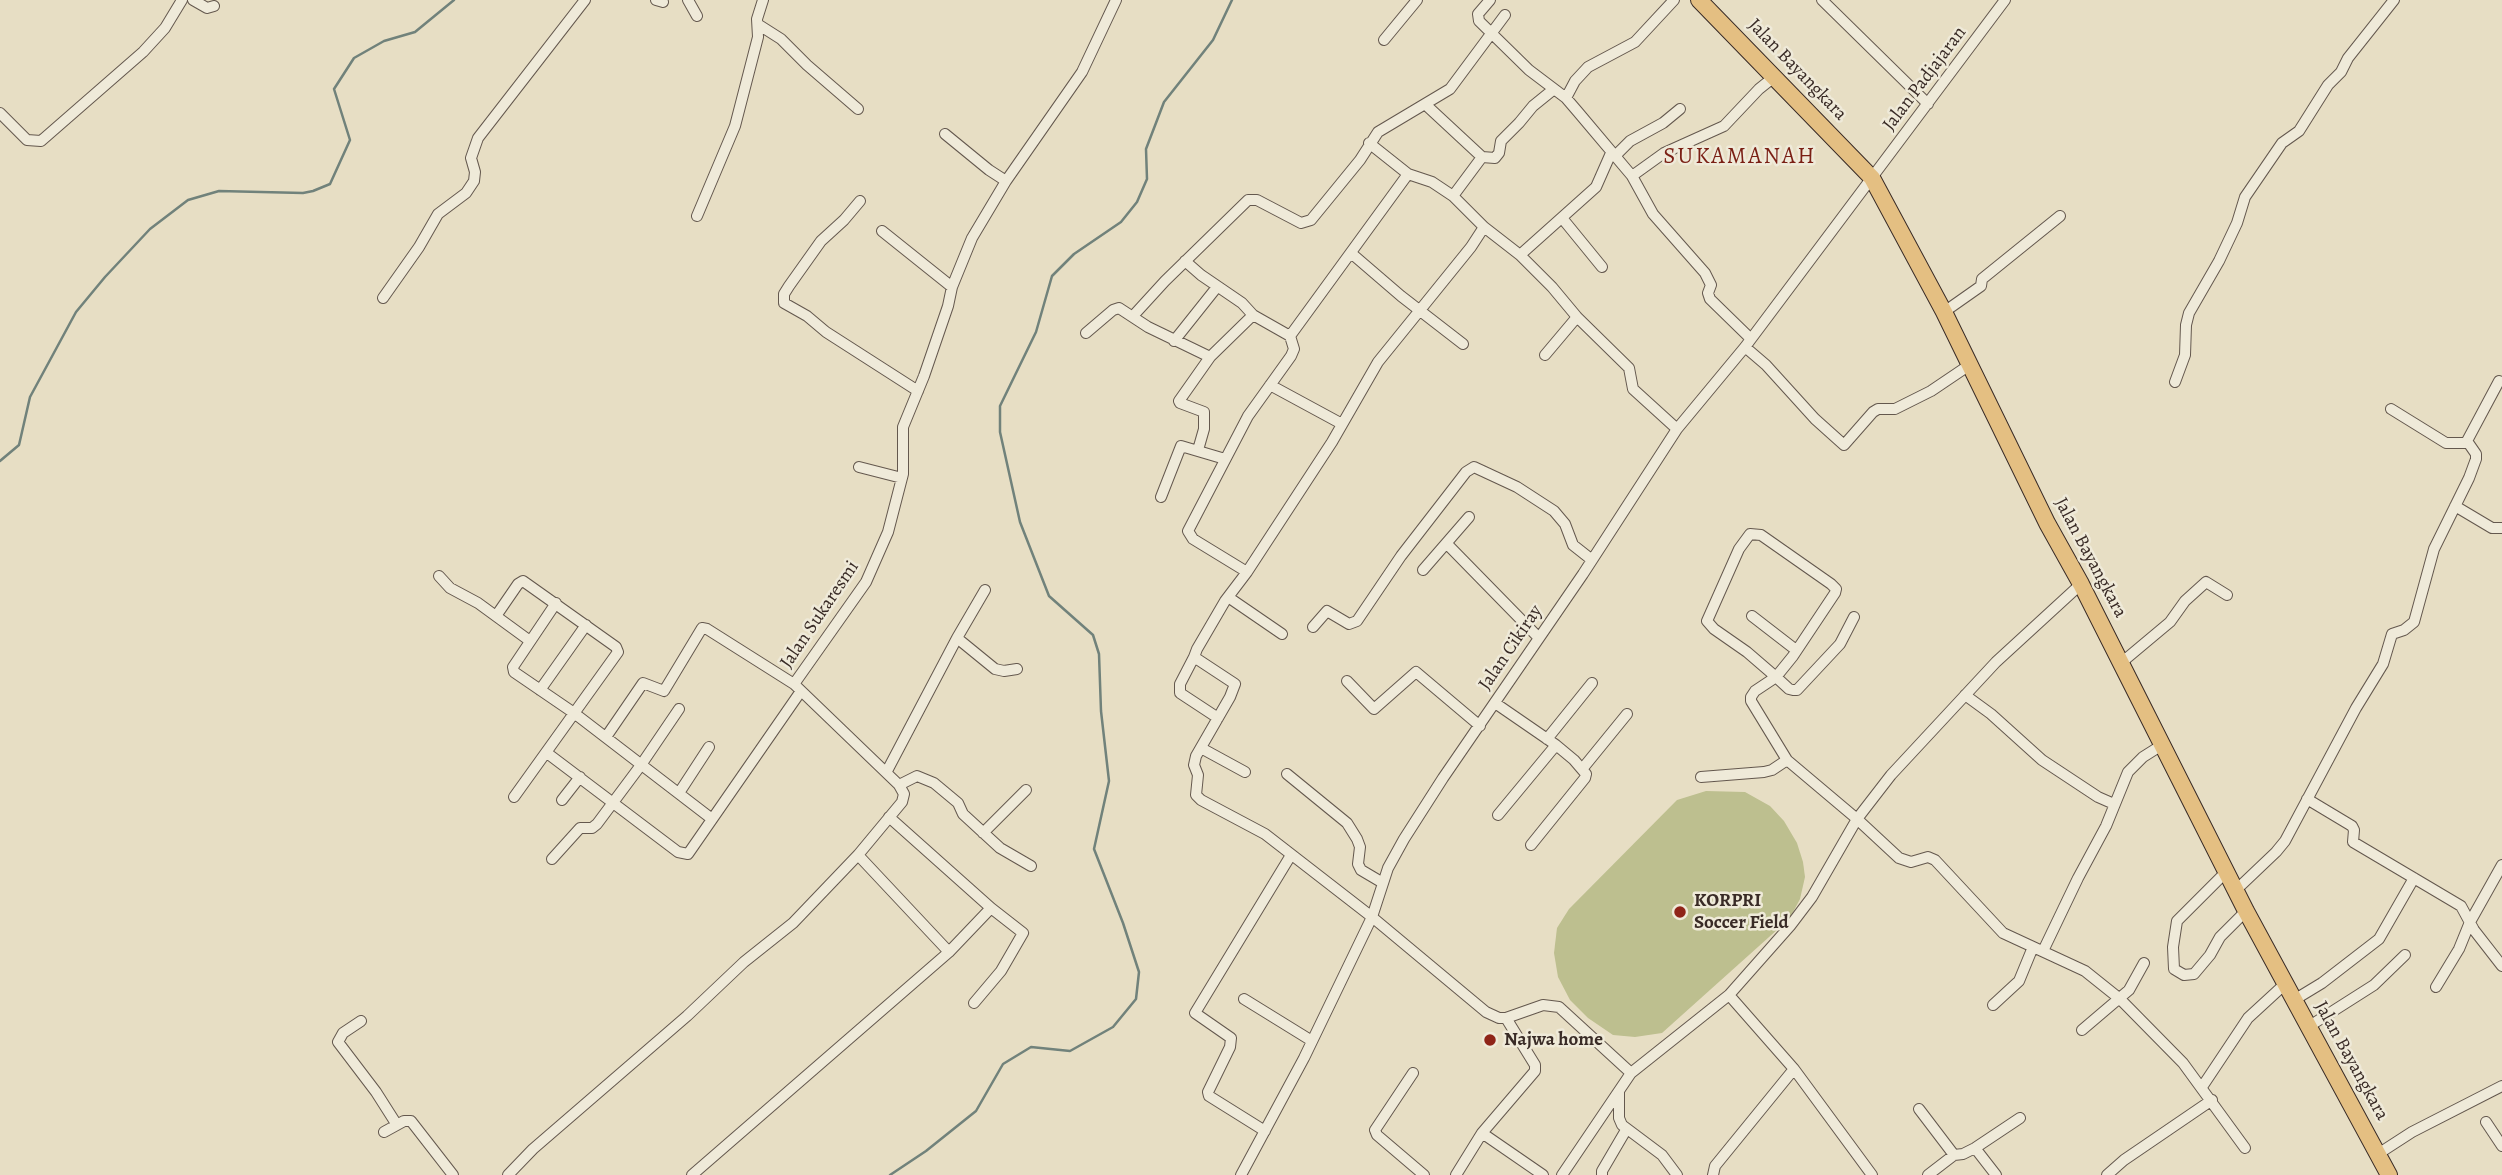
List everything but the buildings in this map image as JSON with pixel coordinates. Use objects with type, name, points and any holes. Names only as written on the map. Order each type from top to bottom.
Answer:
[{"type":"highway","name":"Jalan Bayangkara","points":[[1699,0],[1872,178],[1944,312],[2047,523],[2081,584],[2235,891],[2389,1175]]},
{"type":"street","points":[[0,113],[27,140],[41,141],[143,52],[165,28],[182,0]]},
{"type":"street","points":[[193,0],[207,8],[214,6]]},
{"type":"street","points":[[383,298],[419,247],[438,214],[466,193],[474,181],[475,172],[471,158],[478,138],[585,0]]},
{"type":"street","points":[[688,0],[697,16]]},
{"type":"street","points":[[697,216],[735,126],[758,37],[757,19],[763,0]]},
{"type":"street","name":"Jalan Sukaresmi","points":[[900,785],[798,688],[871,573],[887,532],[902,478],[903,427],[972,238],[1006,181],[1082,72],[1116,0]]},
{"type":"street","points":[[1384,40],[1417,0]]},
{"type":"street","points":[[1490,0],[1478,18],[1529,70],[1566,98],[1632,176],[1653,214],[1705,273],[1711,285],[1707,293],[1710,299],[1815,419],[1844,445],[1873,411],[1895,409],[1931,391],[1970,364]]},
{"type":"street","points":[[1566,98],[1575,81],[1588,67],[1635,42],[1674,0]]},
{"type":"street","points":[[1822,0],[1928,104]]},
{"type":"street","name":"Jalan Padjajaran","points":[[1872,178],[2005,0]]},
{"type":"street","points":[[2175,382],[2185,355],[2189,313],[2219,261],[2237,223],[2245,197],[2282,143],[2299,131],[2328,85],[2341,72],[2347,58],[2394,0]]},
{"type":"street","points":[[1133,316],[1248,200],[1257,200],[1301,223],[1308,222],[1360,160],[1378,132],[1450,89],[1505,15]]},
{"type":"street","points":[[759,24],[781,39],[858,109]]},
{"type":"street","points":[[1632,176],[1664,153],[1724,126],[1774,77]]},
{"type":"street","points":[[1426,105],[1482,158],[1495,158],[1499,153],[1501,141],[1533,106],[1554,89]]},
{"type":"street","points":[[1520,255],[1596,187],[1613,155],[1680,109]]},
{"type":"street","points":[[945,134],[1006,181]]},
{"type":"street","points":[[1369,143],[1408,174],[1432,182],[1453,196],[1484,227],[1520,255],[1629,368],[1633,389],[1677,429]]},
{"type":"street","points":[[1453,196],[1482,158]]},
{"type":"street","points":[[1290,336],[1408,174]]},
{"type":"street","name":"Jalan Cikiray","points":[[1241,1175],[1312,1041],[1372,917],[1383,883],[1404,839],[1677,429],[1748,343],[1872,178]]},
{"type":"street","points":[[860,201],[821,241],[784,294],[785,303],[807,316],[825,332],[918,391]]},
{"type":"street","points":[[1944,312],[1981,286],[1982,279],[2060,216]]},
{"type":"street","points":[[1562,218],[1602,267]]},
{"type":"street","points":[[1218,718],[1180,693],[1180,684],[1196,649],[1342,424],[1378,362],[1484,227]]},
{"type":"street","points":[[882,231],[952,287]]},
{"type":"street","points":[[1350,253],[1463,344]]},
{"type":"street","points":[[1185,261],[1190,268],[1242,303],[1253,315],[1290,336],[1294,346],[1293,353],[1248,416],[1195,514],[1188,534],[1247,572]]},
{"type":"street","points":[[1174,341],[1217,286]]},
{"type":"street","points":[[1086,333],[1117,308],[1122,308],[1174,341],[1210,356]]},
{"type":"street","points":[[1198,450],[1204,429],[1204,412],[1179,401],[1210,356],[1253,315]]},
{"type":"street","points":[[1545,355],[1577,317]]},
{"type":"street","points":[[2466,443],[2499,381]]},
{"type":"street","points":[[1270,385],[1342,424]]},
{"type":"street","points":[[2235,891],[2285,841],[2356,708],[2384,664],[2392,634],[2404,630],[2414,622],[2434,549],[2476,458],[2476,454],[2466,443],[2446,443],[2391,409]]},
{"type":"street","points":[[1161,497],[1179,448],[1185,445],[1225,459]]},
{"type":"street","points":[[859,467],[902,478]]},
{"type":"street","points":[[1313,627],[1327,611],[1349,624],[1357,621],[1401,556],[1466,472],[1474,467],[1517,488],[1554,511],[1564,524],[1573,545],[1592,560]]},
{"type":"street","points":[[2455,506],[2492,528],[2502,528]]},
{"type":"street","points":[[1423,570],[1448,545],[1469,517]]},
{"type":"street","points":[[1854,617],[1840,644],[1797,690],[1789,689],[1776,677],[1747,652],[1714,629],[1707,621],[1739,549],[1750,534],[1761,535],[1836,589],[1776,677],[1755,691],[1751,701],[1787,760],[1899,858],[1911,863],[1928,857],[1935,860],[1996,928],[2085,971],[2120,999],[2183,1063],[2245,1148]]},
{"type":"street","points":[[1448,545],[1539,638]]},
{"type":"street","points":[[439,576],[450,587],[530,641]]},
{"type":"street","points":[[496,616],[521,580],[616,647],[618,652],[514,797]]},
{"type":"street","points":[[2121,663],[2170,622],[2185,601],[2206,582],[2227,594]]},
{"type":"street","points":[[1562,1175],[1630,1073],[1729,995],[1790,926],[1812,897],[1857,819],[1891,775],[1996,662],[2081,584]]},
{"type":"street","points":[[887,771],[985,590]]},
{"type":"street","points":[[1228,597],[1282,634]]},
{"type":"street","points":[[556,603],[512,670],[574,713],[712,819]]},
{"type":"street","points":[[1752,616],[1796,650]]},
{"type":"street","points":[[540,690],[586,625]]},
{"type":"street","points":[[547,753],[682,854],[690,852],[798,688],[704,628],[664,691],[643,682],[606,737]]},
{"type":"street","points":[[957,638],[995,669],[1017,669]]},
{"type":"street","points":[[1194,657],[1235,684],[1194,762],[1198,773],[1196,792],[1199,798],[1265,834],[1372,917],[1486,1012],[1506,1018],[1544,1005],[1559,1007],[1630,1073]]},
{"type":"street","points":[[1348,681],[1374,709],[1416,672],[1479,726]]},
{"type":"street","points":[[1498,815],[1592,683]]},
{"type":"street","points":[[1965,695],[1991,714],[2042,760],[2098,797],[2114,804]]},
{"type":"street","points":[[1496,703],[1551,742],[1583,768],[1586,774],[1531,845]]},
{"type":"street","points":[[552,859],[580,828],[595,827],[642,765],[679,709]]},
{"type":"street","points":[[1583,768],[1627,715]]},
{"type":"street","points":[[1993,1005],[2019,981],[2054,923],[2106,826],[2123,783],[2134,765],[2162,745]]},
{"type":"street","points":[[679,793],[709,747]]},
{"type":"street","points":[[1200,748],[1245,772]]},
{"type":"street","points":[[1701,777],[1763,772],[1787,760]]},
{"type":"street","points":[[1287,774],[1347,823],[1360,847],[1358,864],[1361,870],[1383,883]]},
{"type":"street","points":[[508,1175],[533,1149],[793,922],[858,855],[904,798],[900,785],[914,776],[926,778],[957,802],[961,812],[1000,848],[1031,866]]},
{"type":"street","points":[[562,800],[580,777]]},
{"type":"street","points":[[983,833],[1026,790]]},
{"type":"street","points":[[2307,799],[2352,825],[2353,842],[2461,906],[2501,963]]},
{"type":"street","points":[[889,817],[922,849],[1023,932],[1001,971],[974,1003]]},
{"type":"street","points":[[858,855],[949,952]]},
{"type":"street","points":[[1265,1131],[1209,1096],[1208,1092],[1230,1047],[1231,1038],[1195,1013],[1291,855]]},
{"type":"street","points":[[2436,987],[2459,949],[2470,922],[2502,864]]},
{"type":"street","points":[[2226,872],[2176,921],[2174,969],[2184,975],[2194,974],[2210,955],[2220,937],[2246,911]]},
{"type":"street","points":[[2294,1000],[2371,947],[2383,933],[2414,878]]},
{"type":"street","points":[[692,1175],[949,952],[991,908]]},
{"type":"street","points":[[2308,1027],[2362,994],[2404,955]]},
{"type":"street","points":[[2082,1030],[2120,999],[2136,980],[2144,963]]},
{"type":"street","points":[[2202,1087],[2248,1018],[2284,984]]},
{"type":"street","points":[[1729,995],[1794,1069],[1872,1175]]},
{"type":"street","points":[[1244,999],[1312,1041]]},
{"type":"street","points":[[1456,1175],[1482,1133],[1535,1071],[1535,1065],[1506,1018]]},
{"type":"street","points":[[361,1021],[343,1033],[338,1042],[397,1125]]},
{"type":"street","points":[[1713,1175],[1715,1166],[1794,1069]]},
{"type":"street","points":[[1413,1073],[1375,1130],[1377,1135],[1419,1173]]},
{"type":"street","points":[[2378,1154],[2412,1132],[2502,1086]]},
{"type":"street","points":[[1619,1092],[1619,1118],[1626,1130],[1662,1155],[1676,1174]]},
{"type":"street","points":[[2107,1175],[2211,1100]]},
{"type":"street","points":[[1919,1109],[1954,1155]]},
{"type":"street","points":[[1928,1175],[1954,1155],[1975,1148],[2021,1118]]},
{"type":"street","points":[[384,1132],[408,1120],[412,1122],[453,1175]]},
{"type":"street","points":[[2486,1122],[2502,1146]]},
{"type":"street","points":[[1602,1175],[1626,1130]]},
{"type":"street","points":[[1482,1133],[1543,1175]]},
{"type":"street","points":[[1975,1148],[1996,1175]]},
{"type":"green space","name":"KORPRI Soccer Field","points":[[1706,791],[1745,792],[1770,806],[1784,821],[1797,843],[1803,862],[1805,877],[1800,899],[1791,916],[1778,929],[1662,1033],[1635,1037],[1613,1035],[1588,1018],[1570,1000],[1558,977],[1554,953],[1557,928],[1569,909],[1677,800]]},
{"type":"waterway","points":[[0,461],[19,445],[30,397],[76,312],[150,229],[188,200],[219,191],[303,193],[330,184],[350,140],[334,89],[354,58],[384,41],[415,32],[454,0]]},
{"type":"waterway","points":[[890,1175],[926,1151],[976,1111],[1003,1064],[1031,1047],[1070,1051],[1113,1027],[1136,999],[1139,972],[1094,849],[1109,781],[1101,711],[1099,654],[1093,635],[1049,596],[1020,522],[1000,432],[1000,406],[1036,332],[1052,276],[1074,254],[1121,222],[1137,202],[1147,179],[1146,149],[1164,102],[1213,40],[1232,0]]},
{"type":"place","name":"KORPRI Soccer Field","points":[[1680,912]]},
{"type":"place","name":"Najwa home","points":[[1490,1040]]},
{"type":"district","name":"SUKAMANAH","points":[[1740,157]]}]
